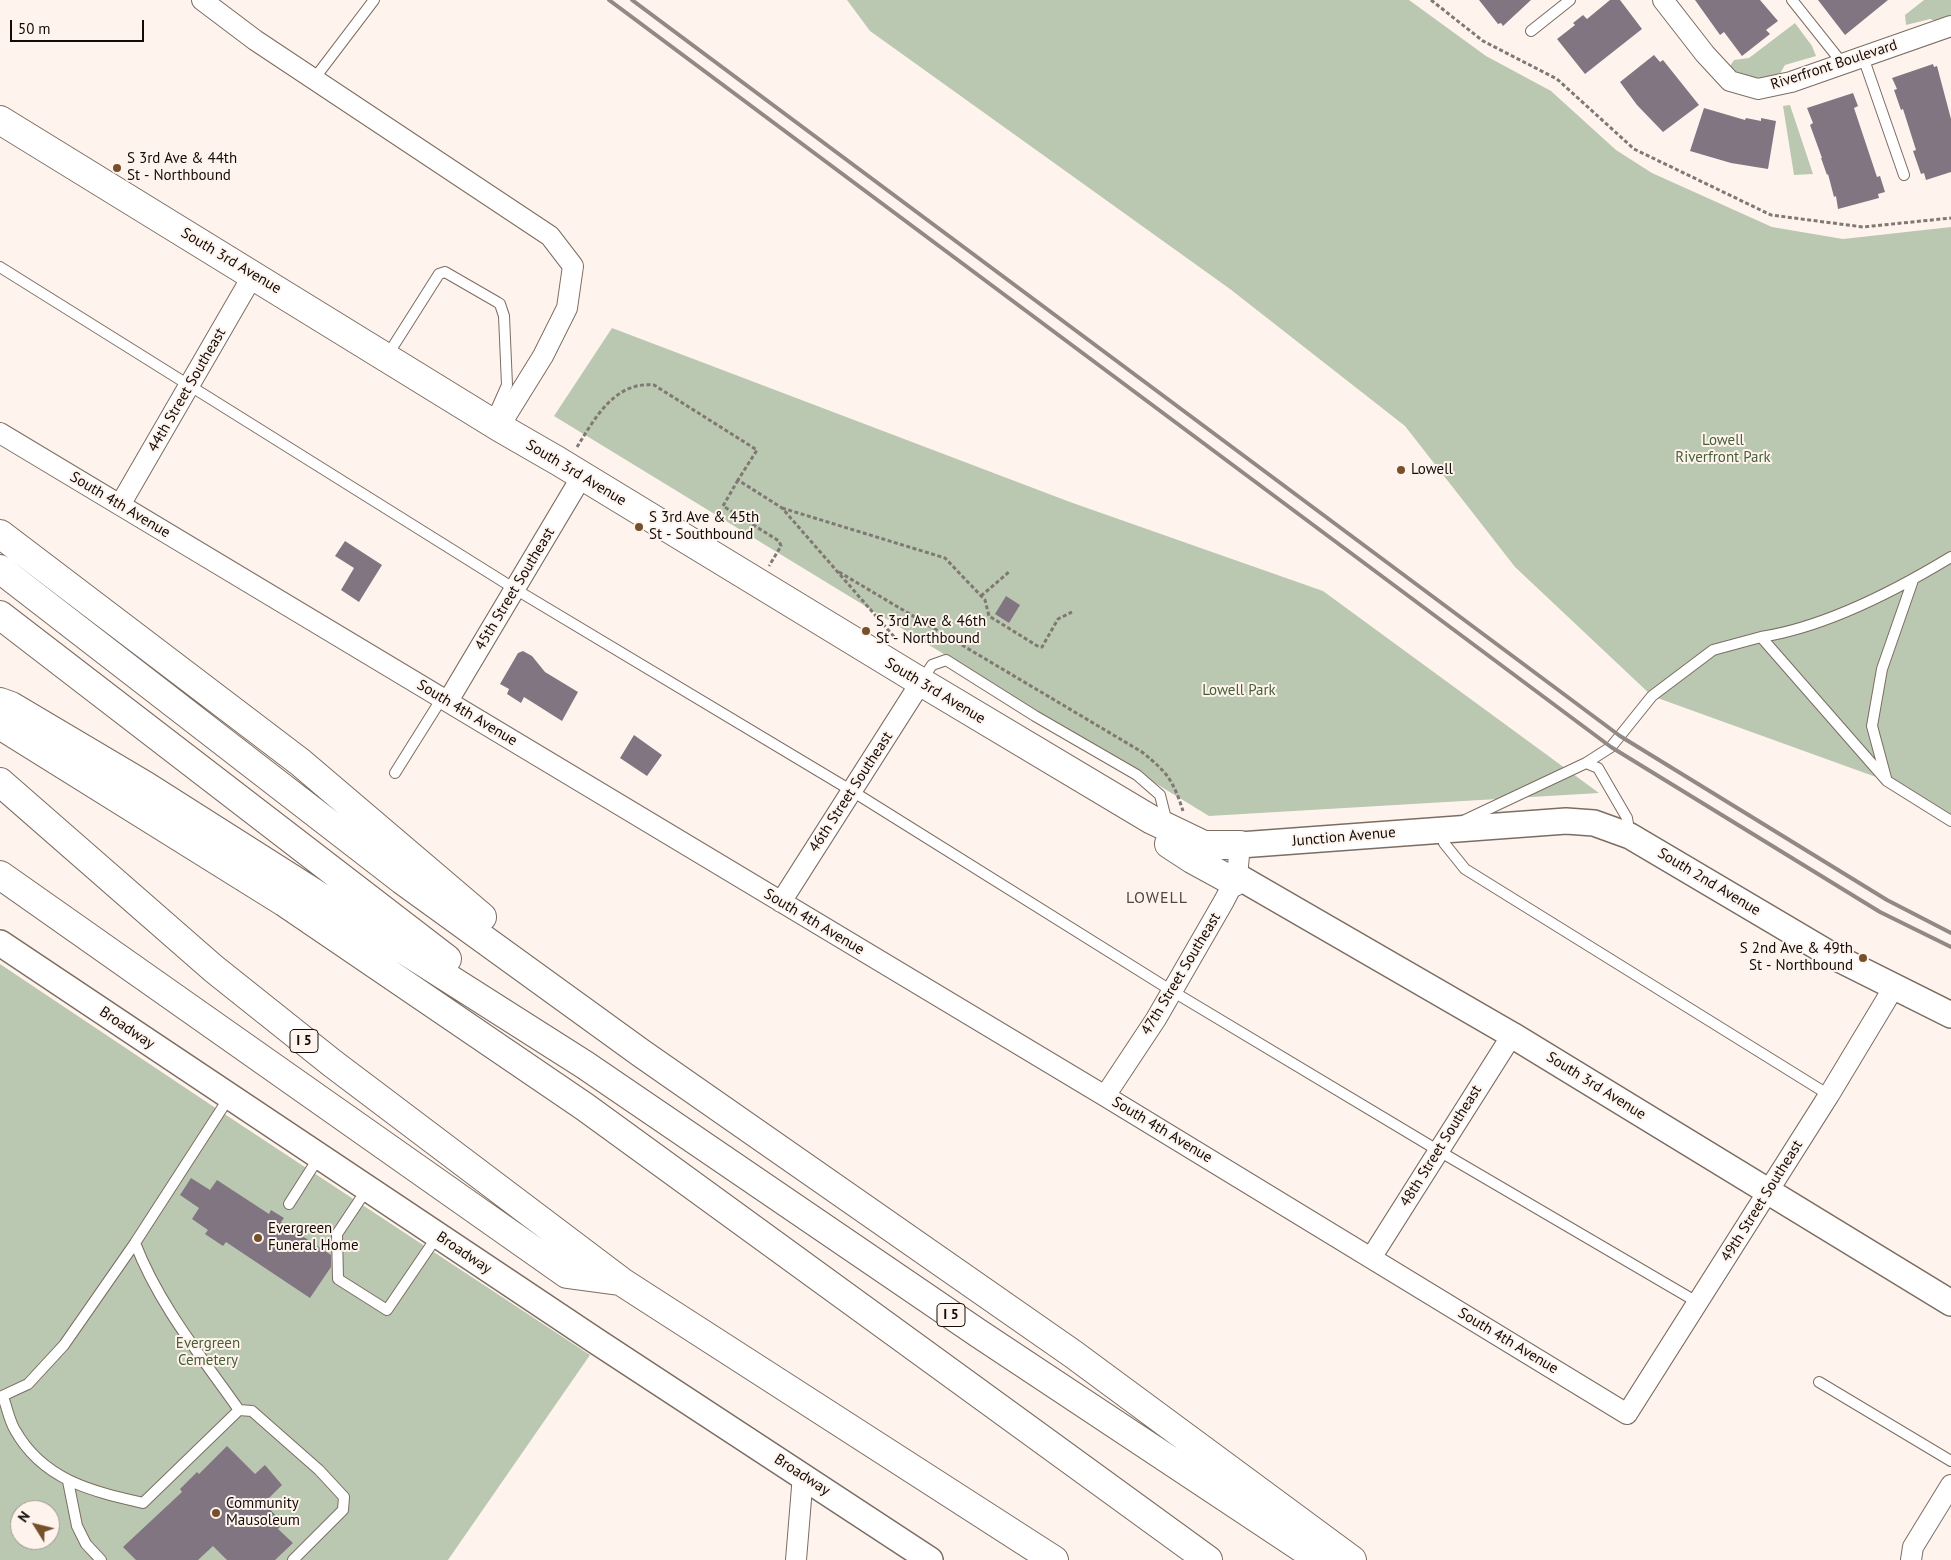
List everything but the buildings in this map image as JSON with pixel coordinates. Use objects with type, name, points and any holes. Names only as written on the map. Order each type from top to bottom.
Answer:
[{"type":"main road","name":"South 3rd Avenue","points":[[0,120],[495,424],[1076,775],[1204,845],[1240,845]]},
{"type":"main road","points":[[0,534],[300,762],[641,1053]]},
{"type":"main road","points":[[0,569],[402,880],[641,1053],[1073,1354],[1352,1560]]},
{"type":"main road","name":"I 5","points":[[0,615],[585,1065],[978,1334],[1320,1560]]},
{"type":"main road","points":[[0,702],[11,706],[146,786],[585,1065]]},
{"type":"main road","points":[[0,724],[284,902],[585,1107],[1208,1560]]},
{"type":"main road","points":[[1076,775],[1148,831],[1192,859],[1235,879]]},
{"type":"main road","name":"I 5","points":[[0,782],[214,969],[332,1063],[622,1282],[1054,1560]]},
{"type":"main road","points":[[0,875],[567,1274],[622,1282]]},
{"type":"street","points":[[202,0],[255,40],[550,236],[573,266],[567,308],[543,356],[495,424]]},
{"type":"street","name":"Riverfront Boulevard","points":[[1663,0],[1705,54],[1730,81],[1758,89],[1791,82],[1951,26]]},
{"type":"street","name":"44th Street Southeast","points":[[120,505],[254,275]]},
{"type":"street","name":"South 4th Avenue","points":[[0,433],[1104,1096],[1627,1414]]},
{"type":"street","name":"45th Street Southeast","points":[[445,699],[515,589],[573,471]]},
{"type":"street","name":"46th Street Southeast","points":[[781,902],[921,682]]},
{"type":"street","name":"South 2nd Avenue","points":[[1448,828],[1566,821],[1594,823],[1630,836],[1833,956],[1951,1015]]},
{"type":"street","name":"Junction Avenue","points":[[1240,845],[1448,828]]},
{"type":"street","name":"47th Street Southeast","points":[[1104,1096],[1156,1019],[1235,879],[1240,845]]},
{"type":"street","name":"South 3rd Avenue","points":[[1235,879],[1512,1035],[1951,1303]]},
{"type":"street","name":"Broadway","points":[[0,943],[930,1560]]},
{"type":"street","name":"49th Street Southeast","points":[[1627,1414],[1829,1095],[1894,987]]},
{"type":"street","name":"48th Street Southeast","points":[[1371,1258],[1512,1035]]},
{"type":"street","points":[[796,1560],[803,1476]]},
{"type":"street","points":[[1912,1554],[1951,1485]]},
{"type":"lane","points":[[314,79],[374,0]]},
{"type":"lane","points":[[1532,30],[1570,0]]},
{"type":"lane","points":[[1792,0],[1843,64]]},
{"type":"lane","points":[[1863,57],[1904,175]]},
{"type":"lane","points":[[0,267],[515,589],[852,791],[1172,991],[1439,1151],[1697,1302]]},
{"type":"lane","points":[[387,357],[439,274],[445,272],[497,302],[500,304],[504,316],[507,385],[495,424]]},
{"type":"lane","points":[[1829,1095],[1465,869],[1444,843],[1448,828],[1586,763],[1611,747],[1652,696],[1713,650],[1761,637],[1785,634],[1855,608],[1913,580],[1951,557]]},
{"type":"lane","points":[[1887,781],[1872,726],[1882,669],[1913,580]]},
{"type":"lane","points":[[1761,637],[1887,781],[1951,821]]},
{"type":"lane","points":[[921,682],[932,664],[946,660],[1035,716],[1136,775],[1160,796],[1181,834]]},
{"type":"lane","points":[[395,773],[445,699]]},
{"type":"lane","points":[[1586,763],[1598,768],[1627,818],[1630,836]]},
{"type":"lane","points":[[230,1096],[135,1243],[64,1345],[28,1384],[2,1397],[14,1428],[28,1449],[50,1471],[68,1481],[117,1497],[143,1503],[238,1410],[252,1411],[319,1470],[344,1497],[343,1510],[294,1560]]},
{"type":"lane","points":[[289,1204],[320,1156]]},
{"type":"lane","points":[[368,1188],[337,1234],[338,1279],[387,1310],[438,1235]]},
{"type":"lane","points":[[135,1243],[154,1285],[180,1329],[238,1410]]},
{"type":"lane","points":[[1819,1382],[1951,1461]]},
{"type":"lane","points":[[68,1481],[77,1526],[86,1544],[100,1560]]},
{"type":"path","points":[[1431,0],[1483,41],[1557,79],[1634,149],[1771,215],[1863,227],[1951,218]]},
{"type":"path","points":[[573,471],[608,403],[618,393],[641,384],[654,385],[757,450],[723,506],[779,541],[781,546],[758,583]]},
{"type":"path","points":[[738,480],[782,508],[945,558],[981,596],[987,606],[988,616],[1042,647],[1058,619],[1072,612]]},
{"type":"path","points":[[782,508],[902,646],[890,663]]},
{"type":"path","points":[[836,570],[1142,752],[1162,768],[1175,786],[1181,834]]},
{"type":"path","points":[[981,596],[1010,571]]},
{"type":"green space","name":"Lowell Riverfront Park","points":[[847,0],[1409,0],[1486,56],[1551,91],[1616,150],[1652,173],[1772,227],[1843,239],[1951,227],[1951,821],[1887,781],[1652,696],[1515,567],[1405,426],[1230,289],[870,31]]},
{"type":"green space","points":[[1924,0],[1951,0],[1951,15],[1939,22],[1930,19],[1906,25],[1905,15]]},
{"type":"green space","points":[[1795,23],[1812,46],[1816,56],[1785,65],[1778,77],[1762,80],[1728,69],[1734,60],[1749,58]]},
{"type":"green space","points":[[1790,105],[1813,174],[1794,175],[1783,106]]},
{"type":"green space","name":"Lowell Park","points":[[612,328],[1070,502],[1323,591],[1599,793],[1209,816],[554,416]]},
{"type":"green space","name":"Evergreen Cemetery","points":[[0,964],[590,1355],[448,1560],[0,1560]]},
{"type":"railway","points":[[609,0],[1611,747],[1880,912],[1951,947]]},
{"type":"railway","points":[[632,0],[1620,736],[1887,900],[1951,933]]},
{"type":"place","name":"S 3rd Ave & 44th St - Northbound","points":[[117,168]]},
{"type":"place","name":"Lowell","points":[[1401,470]]},
{"type":"place","name":"S 3rd Ave & 45th St - Southbound","points":[[639,527]]},
{"type":"place","name":"S 3rd Ave & 46th St - Northbound","points":[[866,631]]},
{"type":"place","name":"S 2nd Ave & 49th St - Northbound","points":[[1863,958]]},
{"type":"place","name":"Evergreen Funeral Home","points":[[258,1238]]},
{"type":"place","name":"Community Mausoleum","points":[[216,1513]]},
{"type":"district","name":"LOWELL","points":[[1157,898]]}]
